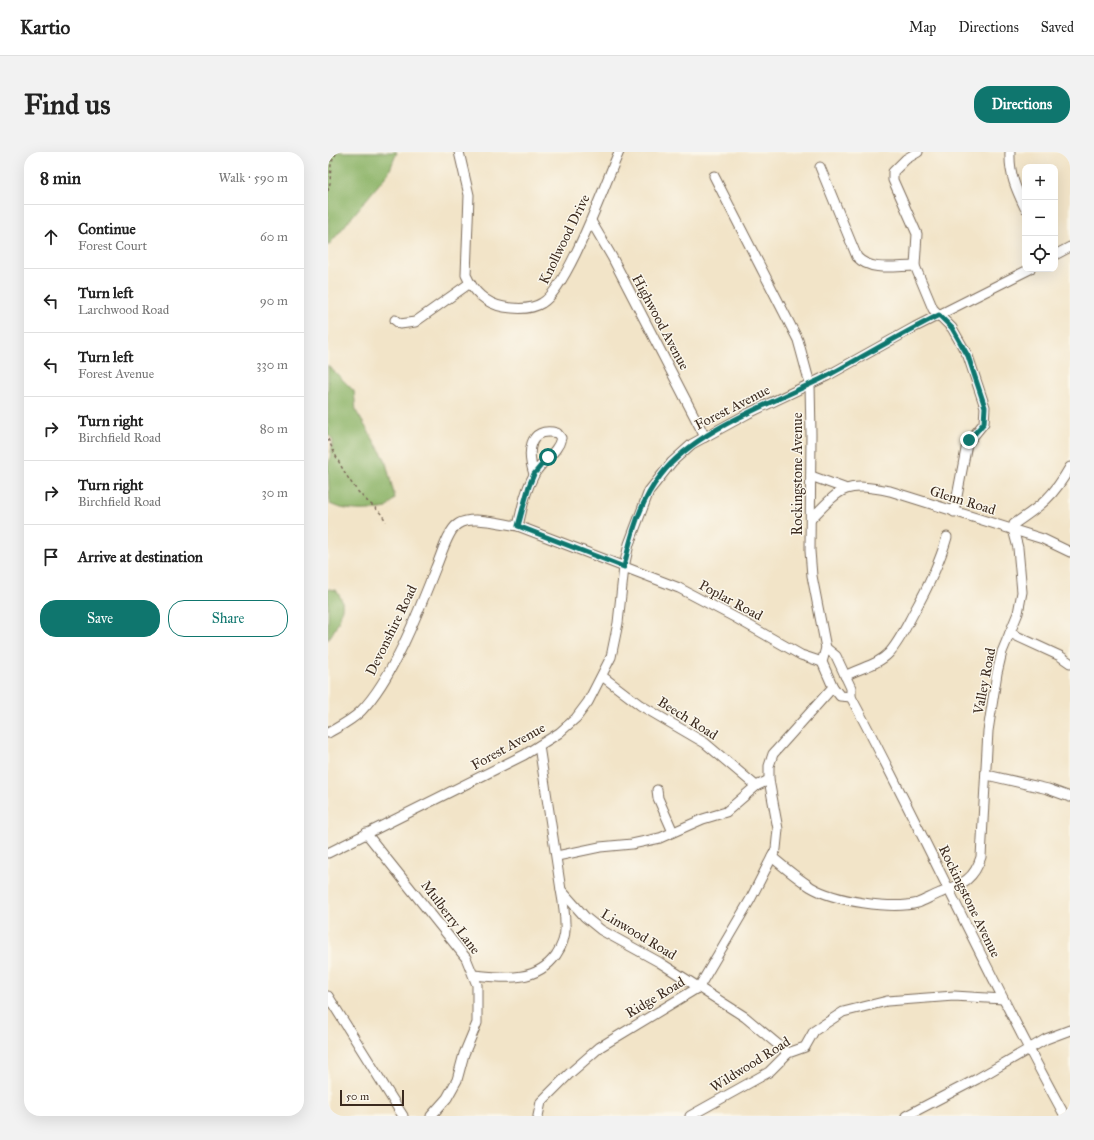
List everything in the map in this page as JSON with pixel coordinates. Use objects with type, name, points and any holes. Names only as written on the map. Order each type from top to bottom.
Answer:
[{"type":"street","points":[[395,320],[400,324],[415,322],[470,283],[466,275],[469,195],[459,152]]},
{"type":"street","name":"Knollwood Drive","points":[[470,283],[480,296],[498,306],[515,309],[542,303],[554,293],[591,221],[619,152]]},
{"type":"street","points":[[918,152],[906,159],[893,172],[893,180],[917,234],[915,266],[933,309],[952,328],[968,356],[985,407],[984,423],[966,444],[954,512]]},
{"type":"street","points":[[1010,152],[1010,172],[1014,187],[1022,202]]},
{"type":"street","points":[[820,167],[858,257],[863,263],[874,267],[915,266]]},
{"type":"street","name":"Rockingstone Avenue","points":[[714,176],[798,340],[810,384],[812,576],[826,648],[822,662]]},
{"type":"street","name":"Highwood Avenue","points":[[591,221],[705,437]]},
{"type":"street","points":[[1058,253],[1070,247]]},
{"type":"street","name":"Forest Avenue","points":[[328,852],[524,756],[559,733],[576,718],[588,702],[611,657],[618,623],[624,567],[631,536],[649,491],[672,462],[692,444],[1024,272]]},
{"type":"street","points":[[518,526],[529,486],[534,474],[548,457],[560,446],[561,438],[558,433],[548,431],[540,434],[533,441],[529,451],[534,474]]},
{"type":"street","points":[[1013,529],[1014,524],[1045,503],[1063,480],[1070,467]]},
{"type":"street","name":"Glenn Road","points":[[811,476],[844,488],[867,486],[890,491],[1043,539],[1070,552]]},
{"type":"street","points":[[811,520],[830,499],[844,488]]},
{"type":"street","name":"Poplar Road","points":[[459,523],[466,520],[472,520],[518,526],[679,588],[802,655],[822,662]]},
{"type":"street","name":"Devonshire Road","points":[[328,733],[350,720],[372,698],[390,669],[419,608],[448,539],[455,526],[459,523]]},
{"type":"street","name":"Valley Road","points":[[772,857],[812,888],[856,901],[900,905],[918,902],[949,890],[971,877],[977,870],[981,857],[987,775],[988,731],[997,674],[1002,652],[1018,613],[1022,592],[1018,548],[1013,529]]},
{"type":"street","points":[[845,676],[873,664],[888,654],[902,635],[930,583],[941,558],[947,538]]},
{"type":"street","points":[[1010,633],[1060,656],[1070,663]]},
{"type":"street","name":"Rockingstone Avenue","points":[[826,648],[836,656],[851,688],[851,697],[1028,1049],[1065,1116]]},
{"type":"street","points":[[822,662],[833,687],[840,696],[851,697]]},
{"type":"street","name":"Beech Road","points":[[602,676],[640,705],[705,743],[756,786]]},
{"type":"street","name":"Ridge Road","points":[[538,1116],[541,1102],[569,1074],[600,1047],[699,987],[776,849],[778,829],[769,780],[769,766],[773,754],[833,687]]},
{"type":"street","points":[[474,975],[500,978],[526,976],[537,972],[550,962],[563,941],[565,930],[557,856],[540,746]]},
{"type":"street","points":[[987,775],[1048,789],[1070,797]]},
{"type":"street","points":[[557,856],[600,847],[632,844],[660,838],[726,812],[756,786],[769,780]]},
{"type":"street","points":[[657,790],[658,798],[673,832]]},
{"type":"street","name":"Mulberry Lane","points":[[366,833],[466,958],[474,975],[478,1001],[477,1023],[464,1054],[457,1080],[447,1098],[431,1116]]},
{"type":"street","name":"Linwood Road","points":[[561,890],[585,917],[601,930],[659,962],[745,1017],[788,1053]]},
{"type":"street","points":[[328,996],[403,1116]]},
{"type":"street","name":"Wildwood Road","points":[[690,1116],[769,1072],[788,1053],[805,1047],[814,1031],[843,1012],[865,1005],[888,1001],[947,997],[1003,999]]},
{"type":"street","points":[[906,1116],[976,1079],[1046,1039],[1070,1030]]},
{"type":"path","points":[[328,191],[331,163],[337,152]]},
{"type":"path","points":[[328,153],[331,163]]},
{"type":"path","points":[[328,439],[348,480],[362,497],[381,512],[386,522]]},
{"type":"green space","points":[[328,152],[397,152],[389,172],[328,246]]},
{"type":"green space","points":[[328,365],[354,391],[356,411],[385,459],[395,498],[387,508],[373,510],[350,510],[330,504],[328,469],[333,440],[328,434]]},
{"type":"green space","points":[[328,589],[336,590],[342,600],[342,611],[328,640]]},
{"type":"route","points":[[548,457],[534,474],[525,498],[518,526],[624,567],[636,522],[649,491],[661,474],[692,444],[749,413],[826,376],[939,315],[952,328],[968,356],[985,407],[984,423],[969,440]]}]
